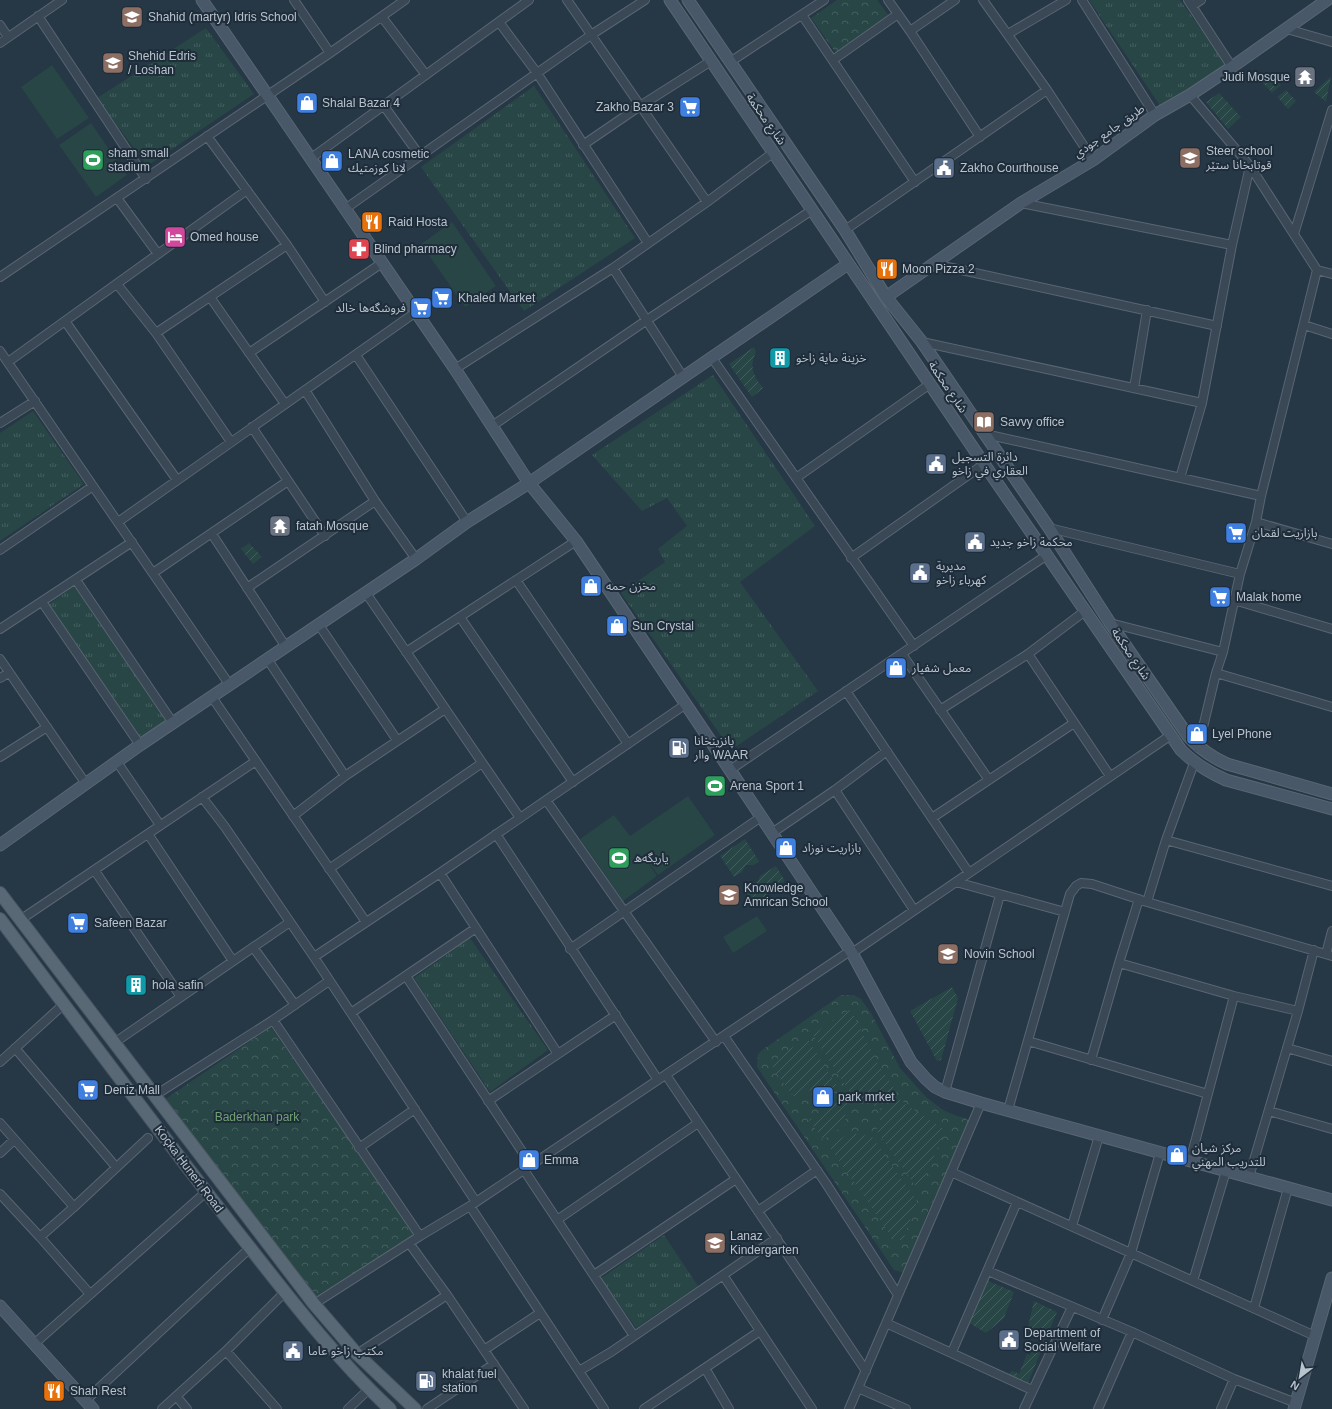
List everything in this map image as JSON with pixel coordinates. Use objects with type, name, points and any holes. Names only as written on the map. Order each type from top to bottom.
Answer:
[{"type":"main road","points":[[0,893],[314,1304],[357,1354],[415,1409]]},
{"type":"main road","name":"Koçka Hunerî Road","points":[[0,919],[206,1192],[285,1292],[325,1342],[390,1409]]},
{"type":"main road","points":[[325,1342],[337,1331]]},
{"type":"street","points":[[0,43],[62,0]]},
{"type":"street","points":[[202,0],[455,369],[529,483],[576,541],[686,704],[851,952],[911,1062],[926,1080],[945,1092],[981,1103],[1332,1200]]},
{"type":"street","points":[[294,0],[330,53]]},
{"type":"street","points":[[0,277],[146,179],[405,0]]},
{"type":"street","points":[[310,159],[529,0]]},
{"type":"street","points":[[567,0],[707,202]]},
{"type":"street","points":[[345,209],[536,73],[645,0]]},
{"type":"street","name":"شارع محكمة","points":[[670,0],[984,464],[1181,750],[1194,763],[1209,773],[1226,780],[1332,809]]},
{"type":"street","name":"شارع محكمة","points":[[688,0],[845,230],[886,297],[922,342],[1049,528],[1110,624],[1188,736],[1198,748],[1212,758],[1227,764],[1332,794]]},
{"type":"street","points":[[730,62],[824,0]]},
{"type":"street","points":[[888,0],[980,137]]},
{"type":"street","points":[[910,31],[955,0]]},
{"type":"street","points":[[983,0],[1047,90],[1093,160]]},
{"type":"street","points":[[1008,34],[1066,0]]},
{"type":"street","points":[[1082,0],[1155,115]]},
{"type":"street","points":[[1201,0],[1190,3],[1232,67]]},
{"type":"street","name":"طريق جامع جودي","points":[[886,297],[1021,203],[1093,160],[1155,115],[1232,67],[1327,0]]},
{"type":"street","points":[[833,60],[898,14]]},
{"type":"street","points":[[802,15],[915,182]]},
{"type":"street","points":[[38,16],[146,179]]},
{"type":"street","points":[[382,17],[426,75]]},
{"type":"street","points":[[499,22],[536,73],[648,243]]},
{"type":"street","points":[[0,25],[8,37]]},
{"type":"street","points":[[1287,29],[1332,42]]},
{"type":"street","points":[[583,145],[640,106],[711,61]]},
{"type":"street","points":[[845,230],[1047,90]]},
{"type":"street","points":[[1190,94],[1250,166],[1317,270],[1332,274]]},
{"type":"street","points":[[384,106],[420,156]]},
{"type":"street","points":[[1294,234],[1332,110]]},
{"type":"street","points":[[207,136],[287,245],[325,302]]},
{"type":"street","points":[[455,369],[613,268],[707,202],[774,152]]},
{"type":"street","points":[[1180,478],[1202,403],[1232,245],[1250,166]]},
{"type":"street","points":[[8,362],[247,190]]},
{"type":"street","points":[[117,198],[158,254]]},
{"type":"street","points":[[1021,203],[1232,245]]},
{"type":"street","points":[[492,426],[812,210]]},
{"type":"street","points":[[156,333],[287,245]]},
{"type":"street","points":[[249,353],[382,262]]},
{"type":"street","points":[[0,845],[140,745],[229,684],[268,660],[416,559],[467,522],[529,483],[848,264]]},
{"type":"street","points":[[934,264],[1217,326]]},
{"type":"street","points":[[613,268],[683,377]]},
{"type":"street","points":[[1198,748],[1216,673],[1223,652],[1240,574],[1256,522],[1260,496],[1317,270]]},
{"type":"street","points":[[117,284],[156,333],[231,442]]},
{"type":"street","points":[[210,297],[285,404]]},
{"type":"street","points":[[1134,388],[1147,310]]},
{"type":"street","points":[[118,522],[416,312]]},
{"type":"street","points":[[65,321],[177,480]]},
{"type":"street","points":[[1304,325],[1332,334]]},
{"type":"street","points":[[922,342],[1202,403]]},
{"type":"street","points":[[0,351],[229,684]]},
{"type":"street","points":[[356,355],[467,522]]},
{"type":"street","points":[[712,358],[914,646]]},
{"type":"street","points":[[796,478],[930,384]]},
{"type":"street","points":[[305,390],[375,502],[416,559]]},
{"type":"street","points":[[0,423],[35,401]]},
{"type":"street","points":[[252,427],[325,536]]},
{"type":"street","points":[[984,434],[1260,496]]},
{"type":"street","points":[[851,558],[984,464]]},
{"type":"street","points":[[153,573],[288,481]]},
{"type":"street","points":[[0,550],[93,486]]},
{"type":"street","points":[[247,588],[375,502]]},
{"type":"street","points":[[1017,511],[1031,502]]},
{"type":"street","points":[[1256,522],[1332,544]]},
{"type":"street","points":[[1049,528],[1240,574]]},
{"type":"street","points":[[212,534],[286,647]]},
{"type":"street","points":[[406,652],[576,541]]},
{"type":"street","points":[[0,628],[76,580],[132,542]]},
{"type":"street","points":[[730,770],[1047,554]]},
{"type":"street","points":[[76,580],[173,723]]},
{"type":"street","points":[[516,580],[628,744]]},
{"type":"street","points":[[366,593],[520,818]]},
{"type":"street","points":[[1234,600],[1332,629]]},
{"type":"street","points":[[42,602],[140,745]]},
{"type":"street","points":[[940,710],[1028,654],[1085,610]]},
{"type":"street","points":[[460,617],[573,782]]},
{"type":"street","points":[[1110,624],[1223,652]]},
{"type":"street","points":[[319,625],[397,740]]},
{"type":"street","points":[[902,654],[989,780]]},
{"type":"street","points":[[1028,654],[1110,776]]},
{"type":"street","points":[[0,659],[86,784]]},
{"type":"street","points":[[268,660],[345,776]]},
{"type":"street","points":[[0,678],[9,673]]},
{"type":"street","points":[[1216,673],[1332,707]]},
{"type":"street","points":[[846,691],[969,873]]},
{"type":"street","points":[[212,697],[366,922]]},
{"type":"street","points":[[314,957],[440,873],[686,704]]},
{"type":"street","points":[[293,816],[345,776],[445,709]]},
{"type":"street","points":[[932,818],[1074,723]]},
{"type":"street","points":[[0,757],[46,727]]},
{"type":"street","points":[[314,1304],[528,1168],[956,882],[1171,735]]},
{"type":"street","points":[[772,833],[835,790],[887,751]]},
{"type":"street","points":[[20,920],[95,871],[202,796],[256,761]]},
{"type":"street","points":[[117,762],[160,825]]},
{"type":"street","points":[[329,869],[482,763]]},
{"type":"street","points":[[1091,1060],[1119,963],[1194,763]]},
{"type":"street","points":[[835,790],[914,910]]},
{"type":"street","points":[[202,796],[314,957],[414,1109],[540,1313],[604,1409]]},
{"type":"street","points":[[546,800],[716,1042]]},
{"type":"street","points":[[570,949],[625,913],[761,817]]},
{"type":"street","points":[[148,834],[233,961]]},
{"type":"street","points":[[496,834],[570,949],[616,1015],[658,1080]]},
{"type":"street","points":[[1166,840],[1332,886]]},
{"type":"street","points":[[95,871],[181,997]]},
{"type":"street","points":[[440,873],[558,1054]]},
{"type":"street","points":[[956,882],[1065,912]]},
{"type":"street","points":[[1008,1110],[1070,894],[1076,886],[1081,883],[1092,884],[1143,901],[1329,955],[1332,931]]},
{"type":"street","points":[[945,1092],[1000,895]]},
{"type":"street","points":[[114,1043],[290,922]]},
{"type":"street","points":[[351,1013],[476,928]]},
{"type":"street","points":[[253,947],[295,1005]]},
{"type":"street","points":[[1250,1178],[1314,950]]},
{"type":"street","points":[[1119,963],[1234,996],[1298,1011]]},
{"type":"street","points":[[406,976],[488,1101],[557,1220],[634,1336]]},
{"type":"street","points":[[154,1096],[273,1020],[329,981]]},
{"type":"street","points":[[1190,1161],[1234,996]]},
{"type":"street","points":[[0,1062],[64,1004]]},
{"type":"street","points":[[488,1101],[616,1015]]},
{"type":"street","points":[[273,1020],[420,1236]]},
{"type":"street","points":[[724,1036],[816,1170],[898,1295]]},
{"type":"street","points":[[1028,1041],[1208,1094]]},
{"type":"street","points":[[15,1048],[116,1167]]},
{"type":"street","points":[[1287,1048],[1332,1061]]},
{"type":"street","points":[[666,1075],[866,1371]]},
{"type":"street","points":[[849,1409],[981,1103]]},
{"type":"street","points":[[359,1148],[414,1109]]},
{"type":"street","points":[[1269,1111],[1332,1129]]},
{"type":"street","points":[[0,1123],[74,1207]]},
{"type":"street","points":[[557,1220],[698,1123]]},
{"type":"street","points":[[1072,1226],[1098,1136]]},
{"type":"street","points":[[40,1237],[148,1138]]},
{"type":"street","points":[[0,1153],[14,1140]]},
{"type":"street","points":[[1102,1320],[1131,1253],[1160,1153]]},
{"type":"street","points":[[758,1210],[816,1170]]},
{"type":"street","points":[[1193,1281],[1226,1171]]},
{"type":"street","points":[[951,1172],[1315,1336]]},
{"type":"street","points":[[594,1275],[736,1179]]},
{"type":"street","points":[[1254,1308],[1288,1188]]},
{"type":"street","points":[[34,1344],[206,1192]]},
{"type":"street","points":[[0,1194],[90,1294]]},
{"type":"street","points":[[952,1352],[1017,1202]]},
{"type":"street","points":[[578,1371],[634,1336],[777,1238]]},
{"type":"street","points":[[409,1243],[447,1295],[524,1409]]},
{"type":"street","points":[[0,1306],[89,1405],[250,1248]]},
{"type":"street","points":[[988,1271],[1132,1332],[1295,1406],[1332,1278]]},
{"type":"street","points":[[723,1275],[812,1409]]},
{"type":"street","points":[[162,1409],[226,1352],[285,1292]]},
{"type":"street","points":[[357,1354],[447,1295]]},
{"type":"street","points":[[1024,1409],[1072,1307]]},
{"type":"street","points":[[484,1350],[540,1313]]},
{"type":"street","points":[[886,1323],[1032,1390]]},
{"type":"street","points":[[644,1409],[760,1331]]},
{"type":"street","points":[[1098,1409],[1132,1332]]},
{"type":"street","points":[[226,1352],[277,1409]]},
{"type":"street","points":[[427,1409],[494,1364]]},
{"type":"street","points":[[705,1368],[729,1409]]},
{"type":"street","points":[[1221,1409],[1234,1379]]},
{"type":"street","points":[[858,1388],[906,1409]]},
{"type":"street","points":[[348,1409],[369,1389]]},
{"type":"street","points":[[176,1396],[187,1409]]},
{"type":"green space","points":[[837,0],[877,0],[889,16],[836,53],[811,18]]},
{"type":"green space","points":[[1089,0],[1180,0],[1226,64],[1225,70],[1163,110]]},
{"type":"green space","points":[[206,28],[254,94],[147,166],[97,98]]},
{"type":"green space","points":[[52,65],[89,118],[57,139],[21,87]]},
{"type":"green space","points":[[1271,74],[1281,85],[1272,93],[1262,82]]},
{"type":"green space","points":[[1331,76],[1326,102],[1314,92]]},
{"type":"green space","points":[[534,86],[635,238],[524,311],[421,167]]},
{"type":"green space","points":[[1286,90],[1296,101],[1288,109],[1277,97]]},
{"type":"green space","points":[[1219,93],[1241,117],[1228,129],[1206,102]]},
{"type":"green space","name":"sham small stadium","points":[[91,123],[127,175],[96,197],[59,145]]},
{"type":"green space","points":[[452,222],[496,286],[465,307],[421,244]]},
{"type":"green space","points":[[754,347],[756,352],[753,362],[753,371],[763,388],[752,397],[729,364]]},
{"type":"green space","points":[[713,375],[815,526],[740,582],[818,691],[731,750],[621,593],[665,562],[658,549],[687,526],[667,498],[642,511],[592,455]]},
{"type":"green space","points":[[33,411],[84,484],[0,541],[0,433]]},
{"type":"green space","points":[[249,543],[262,557],[253,564],[241,549]]},
{"type":"green space","points":[[75,586],[166,721],[140,739],[49,604]]},
{"type":"green space","points":[[688,796],[715,835],[658,875],[645,858],[657,876],[623,901],[580,839],[614,815],[630,836]]},
{"type":"green space","points":[[745,839],[759,861],[754,865],[746,865],[742,872],[734,877],[720,856]]},
{"type":"green space","points":[[776,866],[785,881],[754,904],[743,889],[752,881],[755,883],[758,881],[760,876]]},
{"type":"green space","points":[[757,916],[767,931],[733,953],[723,937]]},
{"type":"green space","points":[[470,938],[548,1050],[490,1092],[414,978]]},
{"type":"green space","points":[[952,987],[958,998],[941,1060],[937,1061],[910,1011]]},
{"type":"green space","points":[[841,995],[854,995],[861,999],[871,1013],[900,1068],[926,1097],[943,1110],[965,1118],[969,1121],[969,1126],[928,1211],[905,1273],[894,1270],[757,1067],[758,1054],[761,1051]]},
{"type":"green space","points":[[851,1010],[878,1064],[897,1092],[876,1108],[866,1101],[854,1099],[813,1035],[845,1012]]},
{"type":"green space","name":"Baderkhan park","points":[[271,1027],[415,1235],[315,1297],[164,1100]]},
{"type":"green space","points":[[807,1038],[839,1089],[828,1097],[818,1085],[796,1099],[774,1069],[773,1066],[777,1059]]},
{"type":"green space","points":[[842,1092],[849,1103],[845,1111],[846,1124],[823,1140],[809,1120],[832,1108],[829,1101]]},
{"type":"green space","points":[[902,1099],[905,1104],[942,1128],[944,1133],[919,1191],[876,1130],[880,1121],[880,1109]]},
{"type":"green space","points":[[852,1132],[862,1136],[870,1134],[917,1201],[903,1240],[894,1240],[829,1146]]},
{"type":"green space","points":[[664,1235],[698,1286],[636,1328],[601,1278]]},
{"type":"green space","points":[[988,1281],[1014,1292],[1004,1318],[986,1333],[969,1323]]},
{"type":"green space","points":[[1034,1301],[1057,1312],[1044,1344],[1027,1331]]},
{"type":"green space","points":[[1032,1348],[1042,1349],[1028,1383],[1008,1375],[1012,1371],[1019,1374],[1027,1354],[1030,1355]]},
{"type":"place","name":"Shahid (martyr) Idris School","points":[[132,17]]},
{"type":"place","name":"Shehid Edris / Loshan","points":[[113,63]]},
{"type":"place","name":"Judi Mosque","points":[[1305,77]]},
{"type":"place","name":"Shalal Bazar 4","points":[[307,103]]},
{"type":"place","name":"Zakho Bazar 3","points":[[690,107]]},
{"type":"place","name":"Steer school قوتابخانا ستێر","points":[[1190,158]]},
{"type":"place","name":"sham small stadium","points":[[93,160]]},
{"type":"place","name":"LANA cosmetic لانا کوزمتیك","points":[[332,161]]},
{"type":"place","name":"Zakho Courthouse","points":[[944,168]]},
{"type":"place","name":"Raid Hosta","points":[[372,222]]},
{"type":"place","name":"Omed house","points":[[175,237]]},
{"type":"place","name":"Blind pharmacy","points":[[359,249]]},
{"type":"place","name":"Moon Pizza 2","points":[[887,269]]},
{"type":"place","name":"Khaled Market","points":[[442,298]]},
{"type":"place","name":"فروشگەها خالد","points":[[421,308]]},
{"type":"place","name":"خزينة ماية زاخو","points":[[780,358]]},
{"type":"place","name":"Savvy office","points":[[984,422]]},
{"type":"place","name":"دائرة التسجيل العقاري في زاخو","points":[[936,464]]},
{"type":"place","name":"fatah Mosque","points":[[280,526]]},
{"type":"place","name":"بازاريت لقمان","points":[[1236,533]]},
{"type":"place","name":"محكمة زاخو جديد","points":[[975,542]]},
{"type":"place","name":"مديرية كهرباء زاخو","points":[[920,573]]},
{"type":"place","name":"مخزن حمه","points":[[591,586]]},
{"type":"place","name":"Malak home","points":[[1220,597]]},
{"type":"place","name":"Sun Crystal","points":[[617,626]]},
{"type":"place","name":"معمل شفيار","points":[[896,668]]},
{"type":"place","name":"Lyel Phone","points":[[1197,734]]},
{"type":"place","name":"پانزینخانا واار WAAR","points":[[679,748]]},
{"type":"place","name":"Arena Sport 1","points":[[715,786]]},
{"type":"place","name":"بازاريت نوزاد","points":[[786,848]]},
{"type":"place","name":"یاریگه‌ه","points":[[619,858]]},
{"type":"place","name":"Knowledge Amrican School","points":[[729,895]]},
{"type":"place","name":"Safeen Bazar","points":[[78,923]]},
{"type":"place","name":"Novin School","points":[[948,954]]},
{"type":"place","name":"hola safin","points":[[136,985]]},
{"type":"place","name":"Deniz Mall","points":[[88,1090]]},
{"type":"place","name":"park mrket","points":[[823,1097]]},
{"type":"place","name":"مركز شيان للتدريب المهني","points":[[1177,1155]]},
{"type":"place","name":"Emma","points":[[529,1160]]},
{"type":"place","name":"Lanaz Kindergarten","points":[[715,1243]]},
{"type":"place","name":"Department of Social Welfare","points":[[1009,1340]]},
{"type":"place","name":"مكتب زاخو عاما","points":[[293,1351]]},
{"type":"place","name":"khalat fuel station","points":[[426,1381]]},
{"type":"place","name":"Shah Rest","points":[[54,1391]]}]
